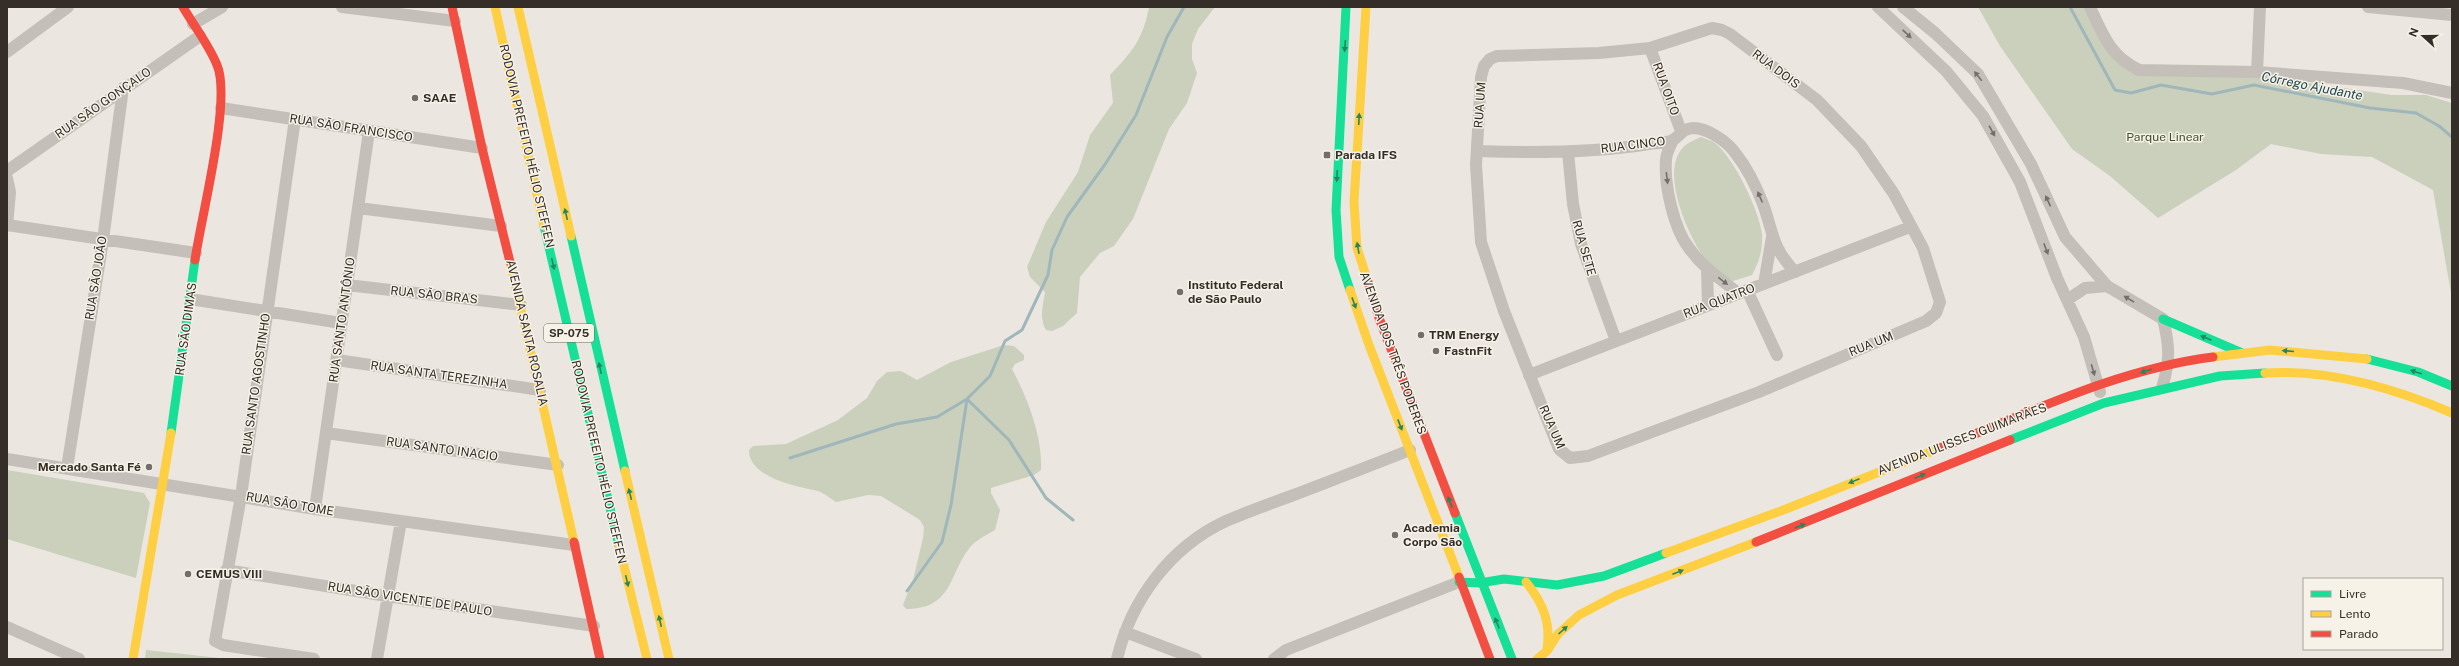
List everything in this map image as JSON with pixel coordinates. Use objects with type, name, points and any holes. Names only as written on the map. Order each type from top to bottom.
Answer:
[{"type":"main road","name":"RUA SÃO DIMAS","points":[[133,659],[164,484],[196,252],[221,108],[220,77],[217,65],[183,7]]},
{"type":"main road","name":"AVENIDA SANTA ROSALIA","points":[[452,7],[482,148],[521,304],[558,465],[574,545],[594,626],[600,659]]},
{"type":"main road","name":"RODOVIA PREFEITO HÉLIO STEFFEN","points":[[495,7],[583,398],[647,659]]},
{"type":"main road","name":"RODOVIA PREFEITO HÉLIO STEFFEN","points":[[518,7],[669,659]]},
{"type":"main road","name":"AVENIDA DOS TRÊS PODERES","points":[[1346,7],[1336,236],[1345,280],[1459,582],[1490,659]]},
{"type":"main road","name":"AVENIDA DOS TRÊS PODERES","points":[[1366,7],[1354,202],[1357,248],[1373,304],[1480,583],[1512,659]]},
{"type":"main road","points":[[2163,319],[2242,353]]},
{"type":"main road","name":"AVENIDA ULISSES GUIMARÃES","points":[[1459,582],[1480,583],[1504,579],[1557,584],[1604,576],[1786,509],[2097,386],[2169,364],[2270,350],[2326,354],[2374,361],[2418,372],[2452,386]]},
{"type":"main road","points":[[2322,375],[2326,354]]},
{"type":"main road","name":"AVENIDA ULISSES GUIMARÃES","points":[[1538,659],[1547,651],[1558,634],[1580,616],[1617,595],[1805,524],[1871,495],[2104,403],[2162,388],[2220,376],[2295,371],[2322,375],[2411,395],[2452,413]]},
{"type":"main road","points":[[1526,582],[1541,601],[1548,614],[1550,634],[1547,651]]},
{"type":"street","points":[[7,52],[68,7]]},
{"type":"street","points":[[193,24],[222,7]]},
{"type":"street","points":[[342,7],[455,21]]},
{"type":"street","points":[[1878,7],[1946,71],[1983,116],[2020,182],[2067,300],[2084,338],[2097,386],[2104,403]]},
{"type":"street","points":[[1903,7],[1935,33],[1978,74],[2031,164],[2065,238],[2107,286],[2163,319],[2168,341],[2169,364],[2162,388]]},
{"type":"street","points":[[2090,7],[2109,46],[2124,62],[2139,70],[2257,72],[2403,83],[2452,93]]},
{"type":"street","points":[[2257,72],[2260,7]]},
{"type":"street","points":[[2368,7],[2452,15]]},
{"type":"street","name":"RUA DOIS","points":[[1490,59],[1512,54],[1599,53],[1650,48],[1712,28],[1730,34],[1817,100],[1861,146],[1894,194],[1910,227],[1923,248],[1940,302],[1936,314]]},
{"type":"street","name":"RUA SÃO GONÇALO","points":[[7,171],[123,88],[200,36]]},
{"type":"street","name":"RUA OITO","points":[[1650,48],[1681,131]]},
{"type":"street","name":"RUA UM","points":[[1490,59],[1484,66],[1481,77],[1477,152],[1478,211],[1486,260],[1529,375],[1559,449],[1570,458],[1581,458],[1759,392],[1926,322],[1936,314]]},
{"type":"street","name":"RUA SÃO JOÃO","points":[[67,468],[102,240],[123,88]]},
{"type":"street","name":"RUA SÃO FRANCISCO","points":[[221,108],[369,132],[482,148]]},
{"type":"street","name":"RUA SANTO AGOSTINHO","points":[[295,119],[266,310],[241,496],[226,570],[215,641],[223,645],[314,659]]},
{"type":"street","name":"RUA CINCO","points":[[1477,152],[1568,152],[1648,145],[1673,140],[1681,131],[1694,128],[1729,144],[1752,178],[1777,252],[1795,272]]},
{"type":"street","name":"RUA SANTO ANTÔNIO","points":[[315,509],[369,132]]},
{"type":"street","points":[[1673,140],[1666,159],[1673,214],[1688,247],[1707,269],[1742,292],[1777,355]]},
{"type":"street","points":[[1648,145],[1666,159]]},
{"type":"street","name":"RUA SETE","points":[[1568,152],[1573,204],[1581,244],[1616,341]]},
{"type":"street","points":[[7,178],[10,192],[7,226],[196,252]]},
{"type":"street","points":[[358,208],[501,226]]},
{"type":"street","name":"RUA QUATRO","points":[[1529,375],[1910,227]]},
{"type":"street","name":"RUA CINCO","points":[[1764,284],[1772,234]]},
{"type":"street","points":[[1707,269],[1708,305]]},
{"type":"street","name":"RUA SÃO BRAS","points":[[347,285],[521,304]]},
{"type":"street","points":[[2067,300],[2085,288],[2107,286]]},
{"type":"street","points":[[190,299],[341,323]]},
{"type":"street","name":"RUA SANTA TEREZINHA","points":[[337,360],[540,390]]},
{"type":"street","name":"RUA SANTO INACIO","points":[[326,433],[558,465]]},
{"type":"street","points":[[1117,659],[1125,632],[1139,601],[1158,574],[1182,550],[1209,530],[1226,521],[1410,450]]},
{"type":"street","name":"RUA SÃO TOME","points":[[7,459],[315,509],[574,545]]},
{"type":"street","points":[[377,659],[401,521]]},
{"type":"street","name":"RUA SÃO VICENTE DE PAULO","points":[[226,570],[387,596],[594,626]]},
{"type":"street","points":[[1274,659],[1286,650],[1459,582]]},
{"type":"street","points":[[7,627],[79,659]]},
{"type":"street","points":[[1125,632],[1196,659]]},
{"type":"green space","points":[[1149,7],[1215,7],[1198,29],[1192,44],[1192,59],[1197,73],[1187,103],[1169,129],[1133,219],[1114,246],[1100,253],[1080,277],[1077,313],[1063,326],[1052,331],[1046,330],[1042,316],[1045,292],[1030,277],[1027,267],[1046,222],[1078,172],[1090,135],[1113,103],[1110,75],[1125,59],[1136,44],[1147,18]]},
{"type":"green space","name":"Parque Linear","points":[[1978,7],[2087,7],[2121,63],[2252,75],[2392,95],[2426,95],[2452,103],[2452,299],[2433,190],[2372,157],[2321,154],[2271,144],[2236,170],[2158,218],[2110,176],[2072,149],[2000,46]]},
{"type":"green space","points":[[1701,137],[1715,143],[1730,160],[1751,199],[1760,224],[1762,245],[1759,261],[1752,275],[1733,281],[1714,271],[1706,261],[1689,231],[1677,197],[1674,180],[1675,165],[1679,153],[1691,141]]},
{"type":"green space","points":[[1004,345],[1014,346],[1024,355],[1024,360],[1015,364],[1012,369],[1023,392],[1037,431],[1041,457],[1041,470],[1034,475],[991,488],[991,493],[1000,510],[995,530],[972,545],[958,566],[942,596],[934,603],[922,607],[906,609],[903,605],[913,580],[923,538],[924,527],[920,520],[881,496],[868,495],[836,502],[818,491],[775,479],[757,468],[751,460],[749,450],[753,446],[786,444],[838,420],[867,398],[877,381],[887,372],[901,371],[917,380],[951,362]]},
{"type":"green space","points":[[7,470],[144,493],[150,503],[136,578],[7,539]]},
{"type":"green space","points":[[146,650],[229,659],[145,659]]},
{"type":"waterway","points":[[790,458],[896,424],[937,417],[967,399],[990,376],[1005,341],[1022,330],[1048,275],[1052,250],[1067,217],[1106,163],[1136,115],[1167,37],[1184,7]]},
{"type":"waterway","name":"Córrego Ajudante","points":[[2070,7],[2115,90],[2131,93],[2161,85],[2212,94],[2254,85],[2370,108],[2416,113],[2439,126],[2452,137]]},
{"type":"waterway","points":[[967,399],[1009,440],[1046,498],[1073,520]]},
{"type":"waterway","points":[[907,591],[942,542],[951,505],[967,399]]},
{"type":"traffic: fast","points":[[1346,7],[1336,210],[1339,257],[1350,290]]},
{"type":"traffic: fast","points":[[544,226],[619,546]]},
{"type":"traffic: fast","points":[[571,236],[625,471]]},
{"type":"traffic: fast","points":[[171,433],[195,260]]},
{"type":"traffic: fast","points":[[2163,319],[2242,353]]},
{"type":"traffic: fast","points":[[2367,359],[2418,372],[2452,386]]},
{"type":"traffic: fast","points":[[2010,440],[2104,403],[2220,376],[2265,373]]},
{"type":"traffic: fast","points":[[1455,513],[1512,659]]},
{"type":"traffic: fast","points":[[1459,582],[1480,583],[1504,579],[1557,585],[1604,576],[1666,553]]},
{"type":"traffic: slow","points":[[495,7],[544,226]]},
{"type":"traffic: slow","points":[[518,7],[571,236]]},
{"type":"traffic: slow","points":[[1366,7],[1354,202],[1357,248],[1368,282]]},
{"type":"traffic: slow","points":[[510,262],[574,542]]},
{"type":"traffic: slow","points":[[1350,290],[1369,345],[1459,577]]},
{"type":"traffic: slow","points":[[2213,357],[2270,350],[2367,359]]},
{"type":"traffic: slow","points":[[2265,373],[2313,374],[2361,382],[2384,388],[2452,413]]},
{"type":"traffic: slow","points":[[133,659],[171,433]]},
{"type":"traffic: slow","points":[[1666,553],[1786,509],[1940,448]]},
{"type":"traffic: slow","points":[[625,471],[669,659]]},
{"type":"traffic: slow","points":[[1537,659],[1547,651],[1558,634],[1579,615],[1617,595],[1756,542]]},
{"type":"traffic: slow","points":[[619,546],[647,659]]},
{"type":"traffic: slow","points":[[1526,582],[1541,605],[1547,621],[1547,649]]},
{"type":"traffic: jam","points":[[183,7],[214,58],[221,82],[221,104],[214,160],[195,260]]},
{"type":"traffic: jam","points":[[452,7],[482,148],[510,262]]},
{"type":"traffic: jam","points":[[1368,282],[1379,318],[1455,513]]},
{"type":"traffic: jam","points":[[1940,448],[2040,407],[2108,382],[2143,371],[2213,357]]},
{"type":"traffic: jam","points":[[1756,542],[2010,440]]},
{"type":"traffic: jam","points":[[574,542],[600,659]]},
{"type":"traffic: jam","points":[[1459,577],[1490,659]]},
{"type":"place","name":"SAAE","points":[[415,98]]},
{"type":"place","name":"Parada IFS","points":[[1327,155]]},
{"type":"place","name":"Instituto Federal de São Paulo","points":[[1180,292]]},
{"type":"place","name":"TRM Energy","points":[[1421,335]]},
{"type":"place","name":"FastnFit","points":[[1436,351]]},
{"type":"place","name":"Mercado Santa Fé","points":[[149,467]]},
{"type":"place","name":"Academia Corpo São","points":[[1395,535]]},
{"type":"place","name":"CEMUS VIII","points":[[188,574]]}]
